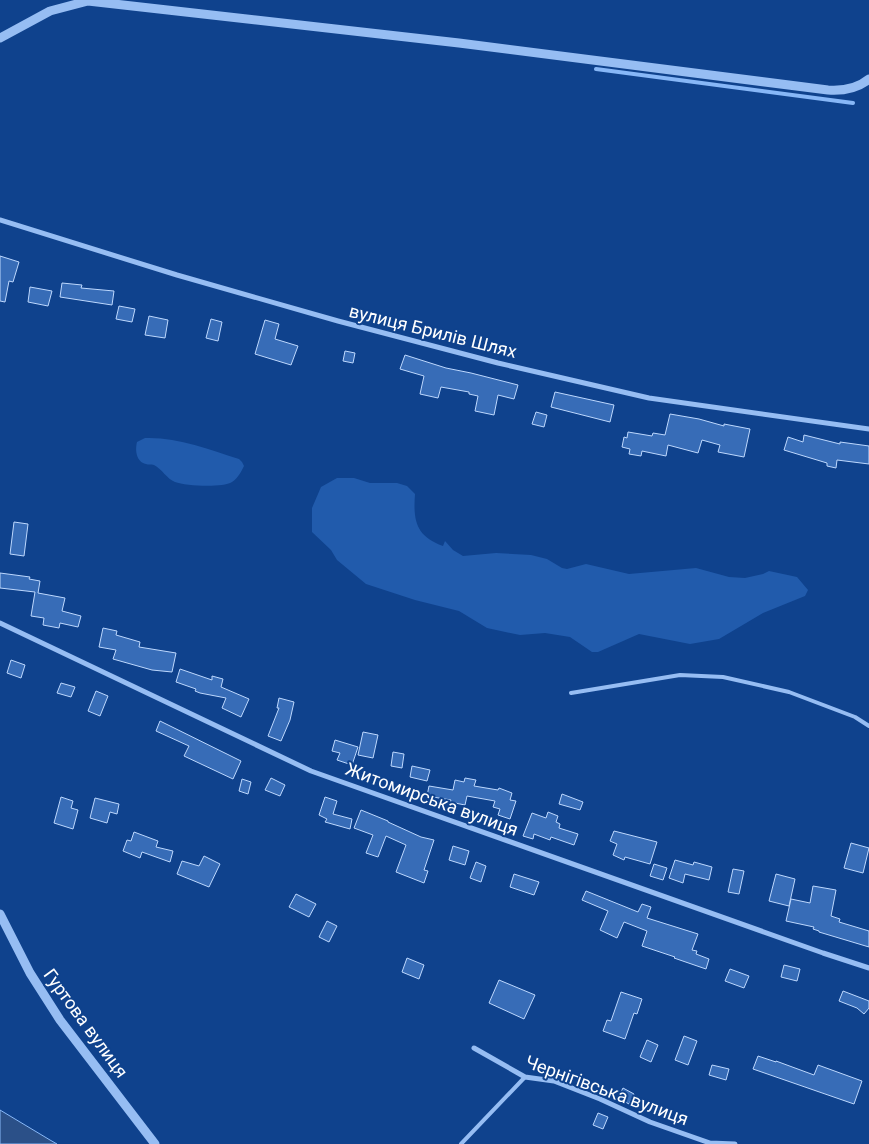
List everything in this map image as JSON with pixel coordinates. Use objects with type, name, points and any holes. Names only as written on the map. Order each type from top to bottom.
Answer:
[{"type":"street","points":[[0,38],[50,11],[85,0],[459,43],[828,90],[845,91],[859,86],[869,79]]},
{"type":"street","name":"вулиця Брилів Шлях","points":[[0,220],[177,276],[328,319],[526,370],[649,398],[869,429]]},
{"type":"street","name":"Житомирська вулиця","points":[[0,623],[311,771],[869,968]]},
{"type":"street","name":"Гуртова вулиця","points":[[0,914],[30,973],[60,1020],[156,1144]]},
{"type":"street","name":"Чернігівська вулиця","points":[[474,1048],[525,1077],[554,1082],[600,1099],[650,1122],[710,1143],[735,1144]]},
{"type":"lane","points":[[571,692],[680,676],[723,677],[789,692],[855,717],[869,726]]},
{"type":"lane","points":[[461,1144],[525,1077]]},
{"type":"shaded area","points":[[145,438],[169,439],[193,444],[239,459],[244,466],[236,479],[227,484],[204,486],[175,482],[154,465],[140,461],[136,452],[137,442]]},
{"type":"shaded area","points":[[337,478],[354,478],[370,483],[397,483],[407,486],[415,494],[416,520],[422,532],[434,542],[443,546],[445,541],[453,550],[463,556],[496,553],[531,555],[547,559],[567,569],[586,564],[629,574],[696,568],[729,577],[745,578],[769,571],[797,577],[808,590],[805,596],[763,613],[719,639],[690,644],[639,634],[598,652],[592,652],[570,637],[545,633],[520,635],[487,628],[459,611],[415,600],[366,584],[337,560],[331,550],[312,532],[312,508],[321,487]]},
{"type":"shaded area","points":[[0,1110],[50,1140],[57,1144],[0,1144]]},
{"type":"building","points":[[0,256],[19,262],[13,282],[9,281],[5,302],[0,301]]},
{"type":"building","points":[[62,283],[82,285],[81,288],[114,291],[112,305],[60,297]]},
{"type":"building","points":[[30,287],[52,291],[48,306],[28,302]]},
{"type":"building","points":[[119,306],[135,309],[132,322],[116,319]]},
{"type":"building","points":[[149,316],[168,320],[165,338],[145,335]]},
{"type":"building","points":[[211,319],[222,322],[218,341],[206,338]]},
{"type":"building","points":[[265,320],[279,324],[275,339],[298,346],[291,365],[255,354]]},
{"type":"building","points":[[345,351],[355,353],[353,363],[343,361]]},
{"type":"building","points":[[405,355],[446,368],[518,385],[514,399],[498,395],[494,415],[475,411],[478,396],[469,394],[469,392],[441,387],[438,398],[420,394],[424,376],[400,369]]},
{"type":"building","points":[[555,392],[614,405],[610,422],[551,407]]},
{"type":"building","points":[[536,412],[547,415],[544,427],[532,424]]},
{"type":"building","points":[[670,414],[724,426],[724,424],[750,429],[744,457],[718,452],[720,445],[702,440],[698,453],[668,445],[666,456],[642,451],[641,456],[629,454],[630,449],[622,447],[624,437],[627,438],[628,432],[652,436],[653,433],[665,435]]},
{"type":"building","points":[[804,435],[840,444],[840,442],[869,446],[869,464],[837,460],[836,468],[827,466],[827,463],[784,450],[788,437],[803,442]]},
{"type":"building","points":[[14,522],[28,524],[24,556],[10,554]]},
{"type":"building","points":[[0,573],[30,577],[29,579],[40,581],[38,593],[65,598],[62,611],[81,616],[78,627],[60,623],[59,628],[43,625],[44,618],[31,616],[35,592],[0,588]]},
{"type":"building","points":[[103,628],[117,631],[116,635],[140,642],[139,647],[176,653],[172,672],[152,670],[113,659],[116,650],[99,647]]},
{"type":"building","points":[[11,660],[25,665],[21,678],[7,673]]},
{"type":"building","points":[[180,669],[212,680],[212,676],[223,679],[221,687],[249,699],[241,717],[222,708],[226,698],[200,693],[195,691],[196,689],[176,682]]},
{"type":"building","points":[[61,683],[75,687],[71,697],[57,693]]},
{"type":"building","points":[[96,691],[108,696],[100,716],[88,711]]},
{"type":"building","points":[[279,698],[294,702],[290,720],[281,741],[268,736],[279,708],[277,708]]},
{"type":"building","points":[[160,721],[241,761],[233,779],[184,756],[189,746],[156,731]]},
{"type":"building","points":[[363,732],[378,735],[373,758],[358,755]]},
{"type":"building","points":[[335,740],[358,747],[352,765],[337,760],[340,753],[332,751]]},
{"type":"building","points":[[393,752],[404,754],[402,768],[391,766]]},
{"type":"building","points":[[412,766],[430,770],[427,781],[410,777]]},
{"type":"building","points":[[271,778],[285,785],[280,796],[265,790]]},
{"type":"building","points":[[465,778],[476,780],[474,786],[498,790],[499,788],[512,793],[510,800],[516,801],[510,819],[498,815],[500,809],[493,807],[495,801],[467,796],[465,805],[450,802],[451,800],[427,796],[429,786],[453,790],[455,780],[464,782]]},
{"type":"building","points":[[242,779],[251,782],[248,794],[239,791]]},
{"type":"building","points":[[562,794],[583,802],[580,810],[559,804]]},
{"type":"building","points":[[61,797],[73,801],[71,808],[78,810],[73,829],[54,823]]},
{"type":"building","points":[[325,797],[337,801],[333,814],[352,819],[350,829],[325,822],[327,819],[319,815]]},
{"type":"building","points":[[95,798],[119,804],[117,814],[110,812],[107,823],[90,818]]},
{"type":"building","points":[[361,810],[421,837],[434,840],[424,870],[428,871],[424,883],[396,872],[406,845],[386,836],[378,857],[366,853],[373,835],[354,828]]},
{"type":"building","points":[[548,812],[558,816],[556,822],[560,824],[559,828],[578,834],[574,845],[551,837],[550,840],[534,834],[533,839],[523,836],[532,813],[546,818]]},
{"type":"building","points":[[614,831],[657,842],[650,864],[625,857],[624,860],[613,855],[617,844],[610,841]]},
{"type":"building","points":[[134,832],[158,841],[156,847],[173,851],[170,862],[142,852],[140,858],[123,851],[127,840],[131,841]]},
{"type":"building","points":[[851,843],[869,848],[863,873],[844,868]]},
{"type":"building","points":[[453,846],[469,851],[465,865],[449,860]]},
{"type":"building","points":[[204,856],[220,864],[209,887],[177,874],[182,861],[199,866]]},
{"type":"building","points":[[675,860],[693,865],[694,862],[712,867],[709,880],[685,874],[683,883],[669,878]]},
{"type":"building","points":[[476,862],[486,866],[481,882],[470,878]]},
{"type":"building","points":[[654,864],[667,868],[663,880],[650,876]]},
{"type":"building","points":[[733,869],[744,871],[739,894],[728,892]]},
{"type":"building","points":[[514,874],[539,882],[534,895],[510,887]]},
{"type":"building","points":[[776,874],[795,879],[789,906],[769,901]]},
{"type":"building","points":[[813,886],[836,890],[831,916],[840,919],[839,922],[869,931],[869,947],[819,932],[813,929],[814,927],[786,921],[791,899],[810,903]]},
{"type":"building","points":[[586,891],[638,912],[642,904],[651,907],[647,918],[698,934],[692,950],[697,951],[696,954],[709,959],[706,969],[642,946],[647,931],[624,922],[617,938],[600,930],[608,911],[582,900]]},
{"type":"building","points":[[296,894],[316,904],[309,917],[289,907]]},
{"type":"building","points":[[327,921],[337,926],[329,942],[319,937]]},
{"type":"building","points":[[407,958],[424,965],[419,979],[402,972]]},
{"type":"building","points":[[784,965],[800,969],[797,981],[781,977]]},
{"type":"building","points":[[730,969],[749,976],[744,988],[725,981]]},
{"type":"building","points":[[499,980],[535,995],[524,1019],[489,1003]]},
{"type":"building","points":[[843,991],[869,1001],[869,1008],[864,1014],[857,1008],[839,1001]]},
{"type":"building","points":[[621,992],[642,999],[637,1014],[634,1013],[625,1039],[603,1031],[607,1020],[611,1021]]},
{"type":"building","points":[[684,1036],[697,1041],[688,1065],[675,1060]]},
{"type":"building","points":[[647,1040],[658,1045],[651,1062],[640,1057]]},
{"type":"building","points":[[758,1056],[814,1075],[818,1065],[862,1081],[854,1104],[753,1069]]},
{"type":"building","points":[[712,1065],[729,1069],[726,1080],[709,1075]]},
{"type":"building","points":[[623,1088],[634,1094],[629,1104],[618,1098]]},
{"type":"building","points":[[598,1113],[608,1117],[603,1129],[593,1125]]},
{"type":"waterway","points":[[596,69],[853,103]]}]
